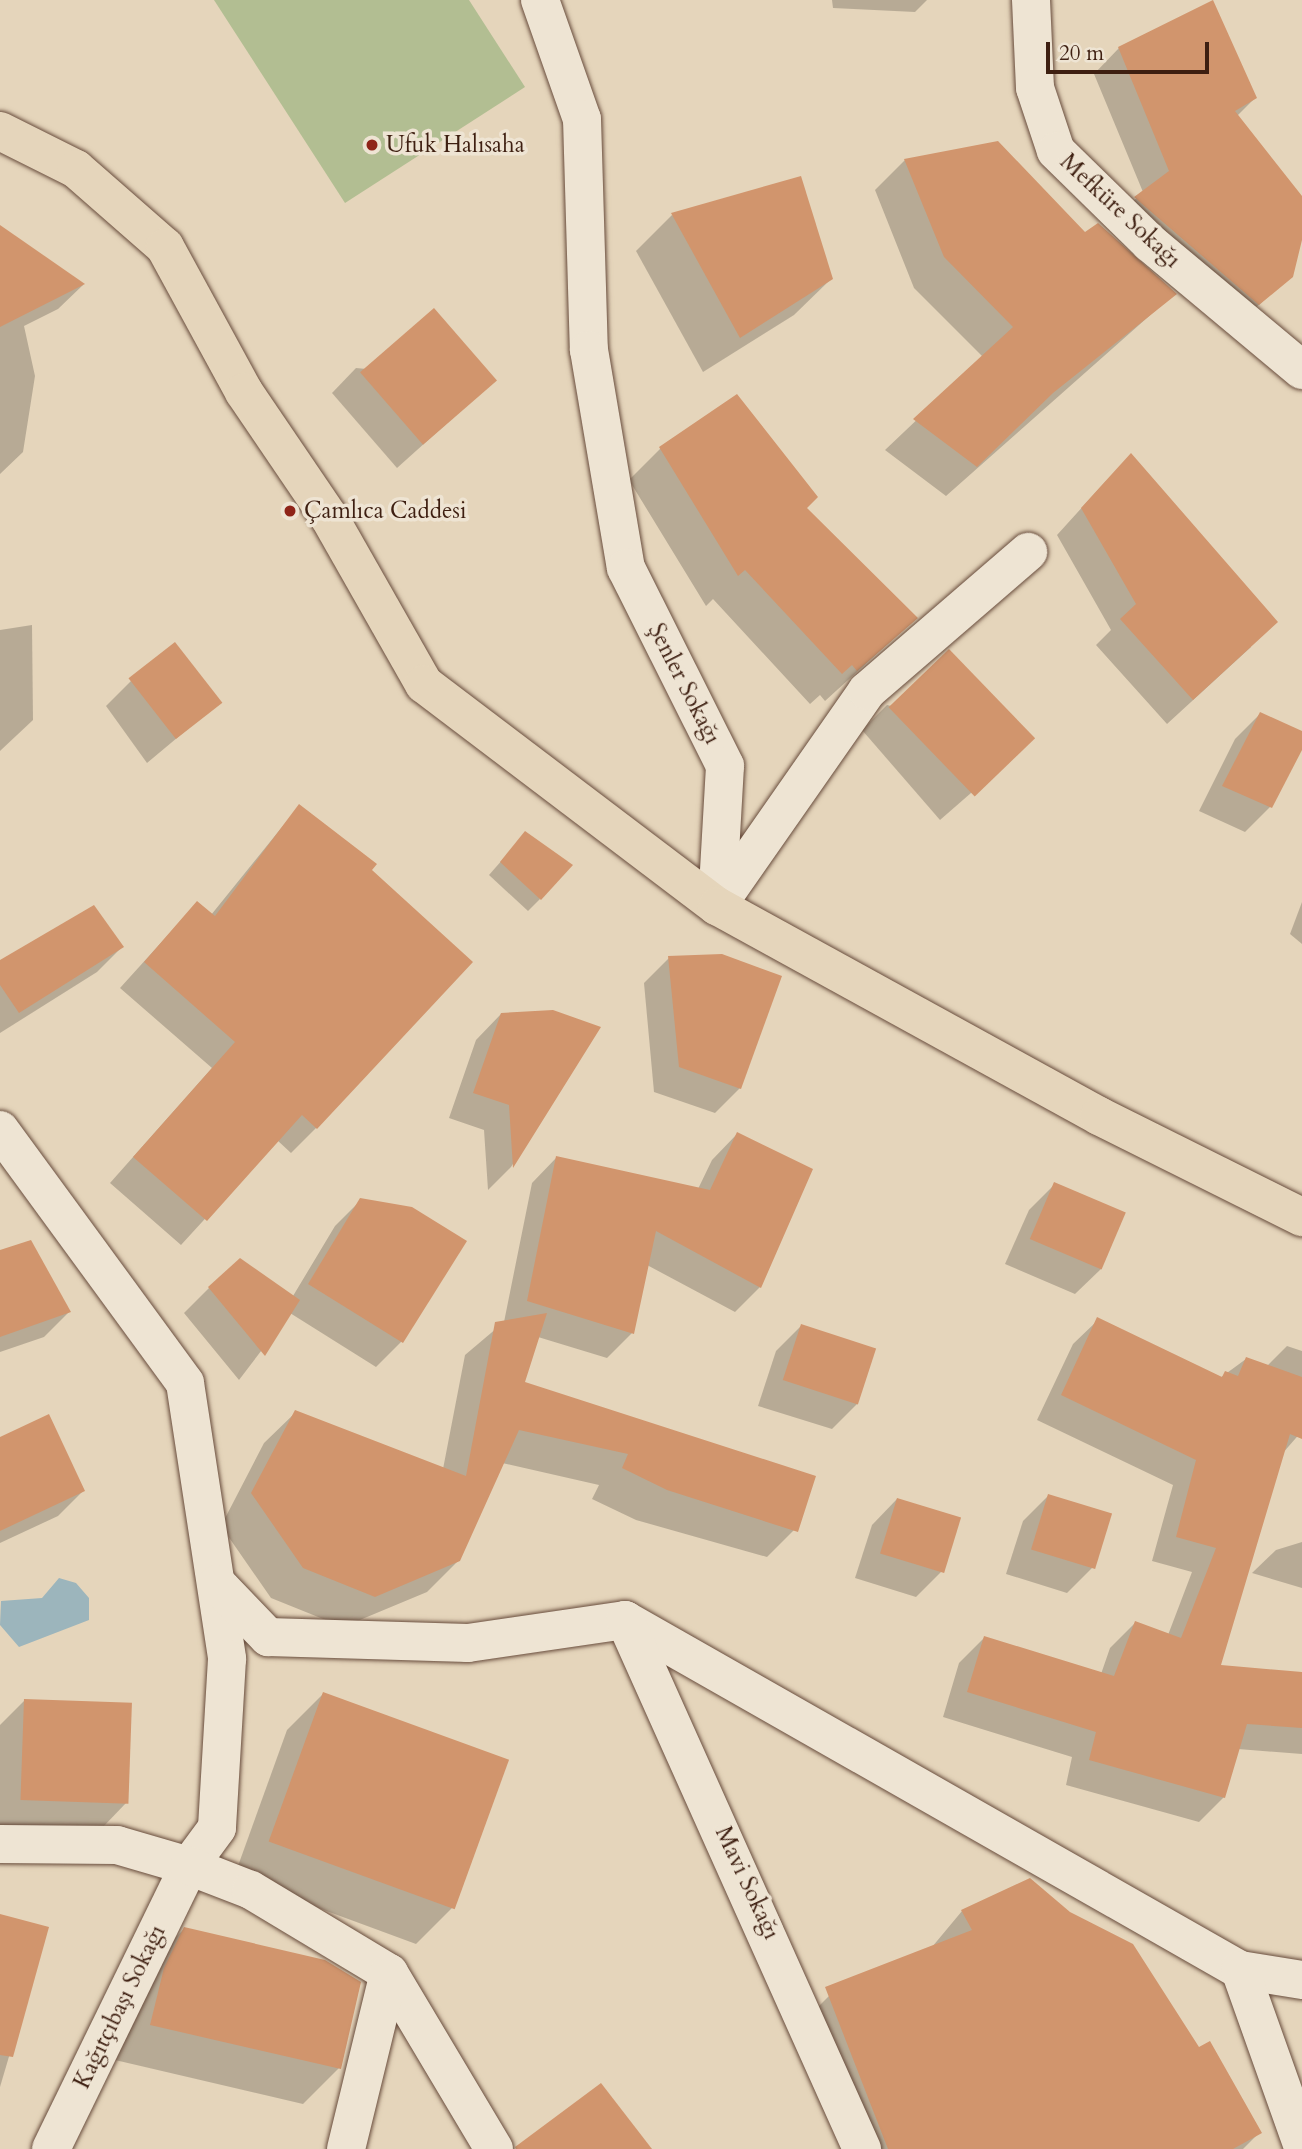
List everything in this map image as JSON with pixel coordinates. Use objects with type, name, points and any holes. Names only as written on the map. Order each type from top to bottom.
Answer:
[{"type":"main road","points":[[0,131],[76,169],[165,247],[244,392],[329,517],[424,684],[717,906],[1099,1116],[1302,1217]]},
{"type":"street","name":"Şenler Sokağı","points":[[540,0],[582,119],[589,350],[626,568],[725,766],[717,906]]},
{"type":"street","name":"Mefküre Sokağı","points":[[1031,0],[1035,88],[1056,151],[1150,243],[1302,370]]},
{"type":"street","points":[[717,906],[867,691],[1028,552]]},
{"type":"street","name":"Kağıtçıbaşı Sokağı","points":[[0,1130],[185,1382],[227,1659],[216,1828],[188,1866],[51,2149]]},
{"type":"street","points":[[217,1584],[268,1637],[468,1643],[625,1620],[1240,1970],[1302,1980]]},
{"type":"street","name":"Mavi Sokağı","points":[[625,1620],[862,2149]]},
{"type":"street","points":[[0,1844],[117,1845],[188,1866],[251,1890],[389,1973],[494,2149]]},
{"type":"street","points":[[1240,1970],[1302,2144]]},
{"type":"street","points":[[346,2149],[389,1973]]},
{"type":"green space","name":"Ufuk Halısaha","points":[[214,0],[469,0],[525,87],[345,203]]},
{"type":"water","points":[[59,1578],[76,1583],[89,1598],[89,1620],[19,1647],[0,1625],[1,1601],[42,1598]]},
{"type":"building","points":[[1213,0],[1257,98],[1235,111],[1302,196],[1302,240],[1293,277],[1259,305],[1134,197],[1169,171],[1118,47]]},
{"type":"building","points":[[998,141],[1085,232],[1098,223],[1177,294],[1053,393],[977,467],[913,419],[1013,327],[944,257],[904,159]]},
{"type":"building","points":[[801,176],[833,279],[740,338],[671,213]]},
{"type":"building","points":[[0,225],[85,284],[0,327]]},
{"type":"building","points":[[434,308],[497,380],[423,445],[360,372]]},
{"type":"building","points":[[737,394],[818,497],[807,508],[918,618],[857,671],[852,665],[842,674],[745,570],[738,576],[659,447]]},
{"type":"building","points":[[1131,453],[1278,622],[1193,700],[1120,619],[1136,604],[1081,508]]},
{"type":"building","points":[[175,642],[222,703],[176,739],[129,678]]},
{"type":"building","points":[[949,649],[1035,738],[975,797],[889,707]]},
{"type":"building","points":[[1260,712],[1302,731],[1302,750],[1272,808],[1222,786]]},
{"type":"building","points":[[299,804],[377,864],[372,870],[473,962],[317,1129],[302,1115],[207,1221],[133,1157],[235,1042],[144,962],[197,901],[215,916]]},
{"type":"building","points":[[525,831],[573,865],[541,900],[500,862]]},
{"type":"building","points":[[94,905],[124,947],[19,1013],[0,985],[0,960]]},
{"type":"building","points":[[722,954],[782,976],[741,1089],[679,1067],[668,956]]},
{"type":"building","points":[[553,1010],[601,1027],[513,1168],[509,1105],[473,1093],[501,1013]]},
{"type":"building","points":[[737,1132],[813,1169],[761,1288],[656,1231],[634,1334],[527,1301],[556,1156],[710,1190]]},
{"type":"building","points":[[1054,1182],[1126,1212],[1102,1270],[1030,1239]]},
{"type":"building","points":[[360,1198],[412,1207],[467,1241],[403,1343],[308,1284]]},
{"type":"building","points":[[31,1240],[71,1312],[0,1337],[0,1250]]},
{"type":"building","points":[[240,1258],[300,1300],[265,1356],[208,1287]]},
{"type":"building","points":[[547,1313],[525,1382],[816,1476],[798,1532],[667,1490],[622,1468],[628,1454],[519,1430],[460,1561],[375,1597],[303,1568],[251,1493],[295,1410],[466,1476],[495,1322]]},
{"type":"building","points":[[1097,1317],[1222,1377],[1225,1371],[1238,1376],[1246,1357],[1302,1377],[1302,1439],[1290,1434],[1221,1665],[1302,1672],[1302,1728],[1247,1724],[1225,1798],[1089,1760],[1096,1732],[967,1692],[984,1636],[1114,1676],[1135,1621],[1181,1638],[1216,1548],[1176,1537],[1196,1460],[1061,1395]]},
{"type":"building","points":[[801,1324],[876,1348],[858,1405],[783,1380]]},
{"type":"building","points":[[49,1414],[85,1491],[0,1531],[0,1437]]},
{"type":"building","points":[[1048,1494],[1112,1514],[1095,1569],[1031,1549]]},
{"type":"building","points":[[897,1498],[961,1518],[944,1573],[880,1553]]},
{"type":"building","points":[[323,1692],[509,1760],[455,1909],[269,1841]]},
{"type":"building","points":[[24,1699],[132,1703],[128,1804],[20,1800]]},
{"type":"building","points":[[1030,1878],[1070,1912],[1133,1944],[1199,2047],[1210,2041],[1262,2133],[1233,2149],[888,2149],[825,1987],[972,1930],[961,1910]]},
{"type":"building","points":[[0,1914],[49,1927],[13,2057],[0,2055]]},
{"type":"building","points":[[184,1927],[325,1960],[361,1982],[341,2069],[150,2025],[164,1968]]},
{"type":"building","points":[[601,2083],[652,2149],[516,2149],[515,2147]]},
{"type":"place","name":"Ufuk Halısaha","points":[[372,145]]},
{"type":"place","name":"Çamlıca Caddesi","points":[[290,511]]}]
